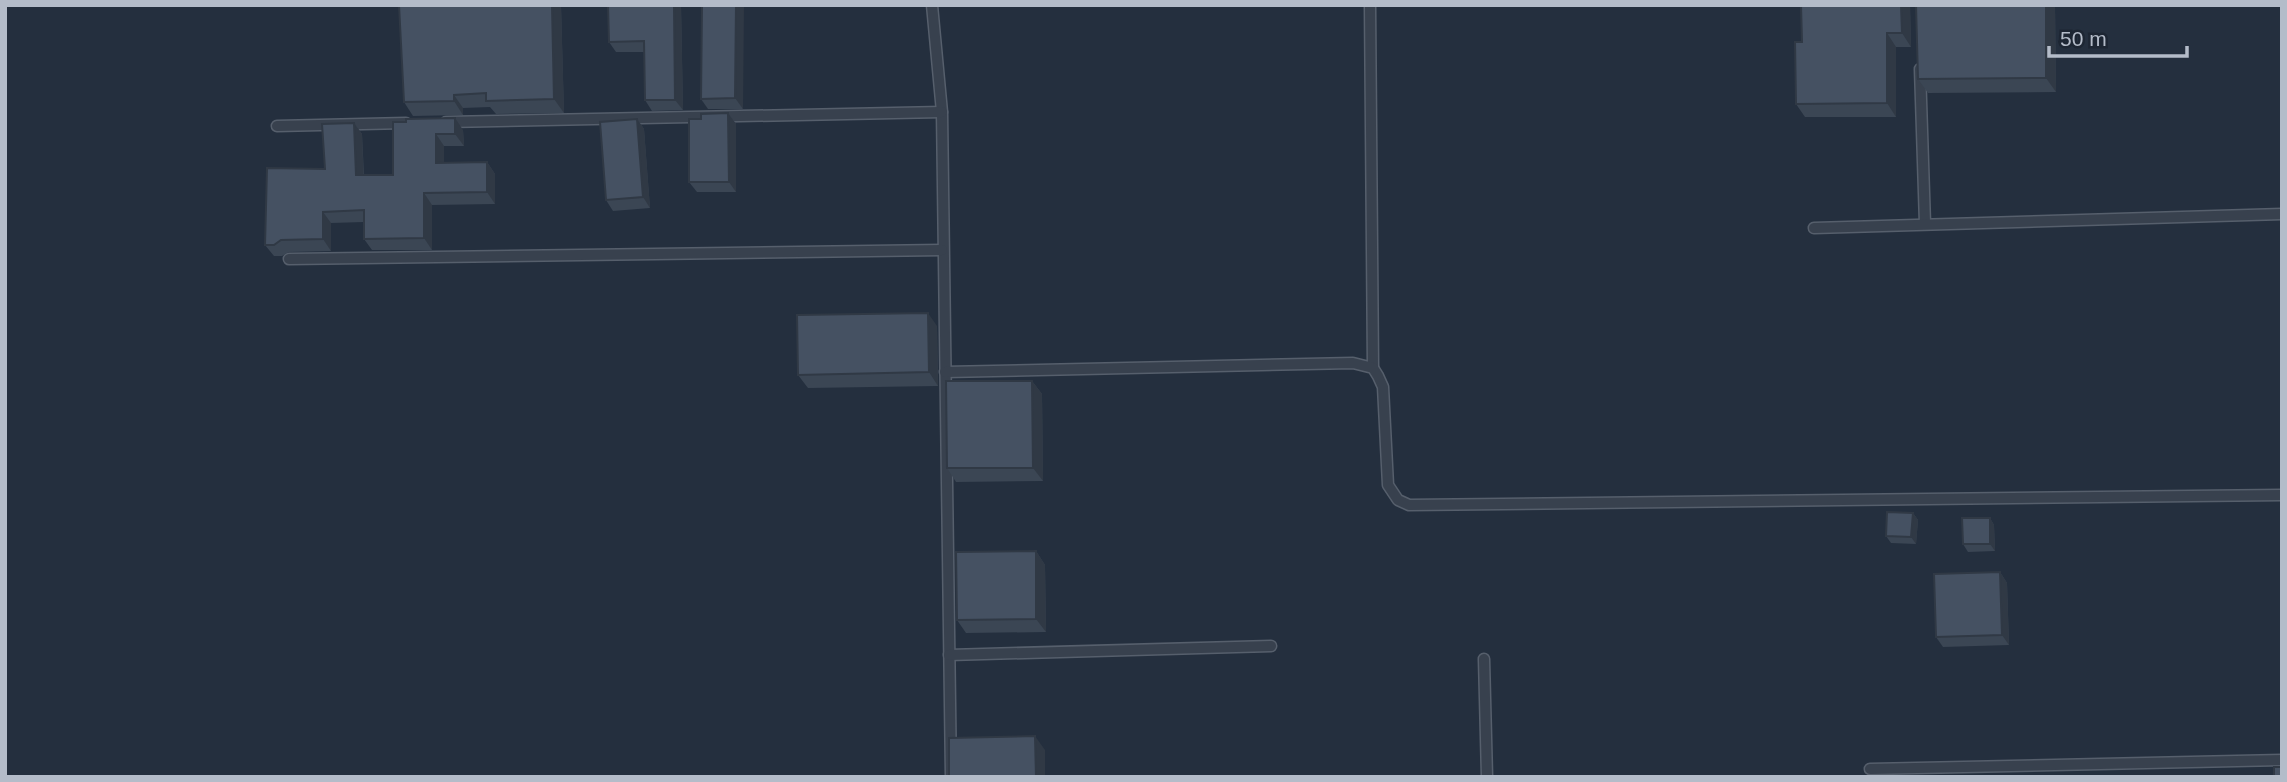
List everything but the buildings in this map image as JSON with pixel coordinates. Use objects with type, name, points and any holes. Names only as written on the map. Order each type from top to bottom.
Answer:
[{"type":"lane","points":[[932,5],[942,112],[951,777]]},
{"type":"lane","points":[[1370,5],[1373,368],[1383,387],[1388,485],[1398,500],[1409,505],[2282,495]]},
{"type":"lane","points":[[1919,60],[1925,224]]},
{"type":"lane","points":[[430,123],[942,112]]},
{"type":"lane","points":[[277,126],[416,123]]},
{"type":"lane","points":[[1814,228],[2282,214]]},
{"type":"lane","points":[[289,259],[942,250]]},
{"type":"lane","points":[[945,372],[1353,363],[1373,368]]},
{"type":"lane","points":[[949,655],[1271,646]]},
{"type":"lane","points":[[1484,659],[1487,777]]},
{"type":"lane","points":[[1870,769],[2282,760]]}]
